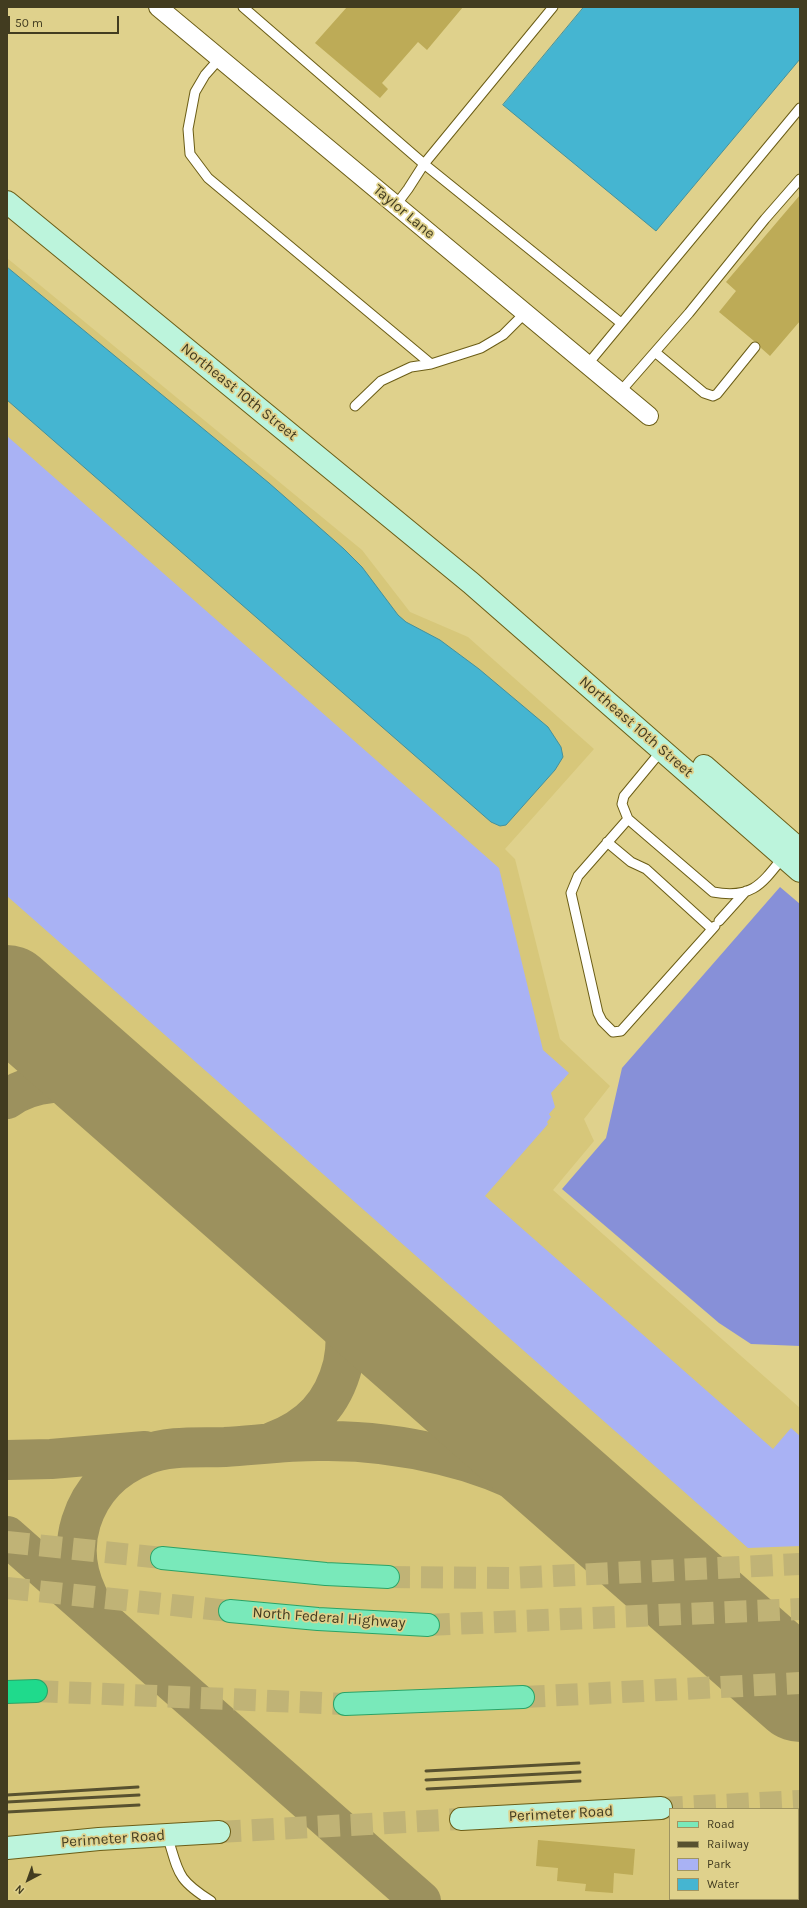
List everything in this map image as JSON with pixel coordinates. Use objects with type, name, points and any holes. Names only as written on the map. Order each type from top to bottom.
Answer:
[{"type":"highway","points":[[7,1692],[36,1691]]},
{"type":"main road","points":[[162,1558],[326,1574],[388,1577]]},
{"type":"main road","name":"North Federal Highway","points":[[230,1610],[318,1619],[428,1625]]},
{"type":"main road","points":[[7,1686],[36,1691]]},
{"type":"main road","points":[[345,1704],[523,1697]]},
{"type":"street","name":"Taylor Lane","points":[[158,7],[396,205],[524,314],[649,416]]},
{"type":"street","name":"Northeast 10th Street","points":[[7,202],[471,583],[662,750],[795,854]]},
{"type":"street","name":"Northeast 10th Street","points":[[471,583],[575,660],[677,743],[795,854],[800,871]]},
{"type":"street","name":"Perimeter Road","points":[[461,1819],[661,1808]]},
{"type":"street","name":"Perimeter Road","points":[[7,1848],[99,1839],[219,1832]]},
{"type":"lane","points":[[243,7],[424,164],[621,323]]},
{"type":"lane","points":[[396,205],[424,164],[553,7]]},
{"type":"lane","points":[[220,58],[205,75],[195,92],[188,128],[190,154],[208,178],[431,364]]},
{"type":"lane","points":[[587,365],[800,108]]},
{"type":"lane","points":[[620,392],[800,179]]},
{"type":"lane","points":[[355,406],[381,381],[411,368],[431,364],[481,348],[503,335],[524,314]]},
{"type":"lane","points":[[654,352],[704,393],[713,396],[717,394],[755,347]]},
{"type":"lane","points":[[662,750],[624,796],[622,804],[628,819],[713,892],[727,894],[747,891],[759,886],[795,854]]},
{"type":"lane","points":[[628,819],[578,876],[571,893],[598,1013],[602,1021],[613,1032],[621,1031],[747,891]]},
{"type":"lane","points":[[607,842],[631,862],[646,869],[715,925]]},
{"type":"lane","points":[[167,1835],[180,1876],[191,1889],[211,1901]]},
{"type":"shaded area","points":[[7,258],[362,550],[410,612],[468,637],[594,749],[505,849],[515,859],[560,1039],[610,1086],[584,1119],[594,1141],[553,1190],[800,1408],[800,1901],[7,1901]]},
{"type":"shaded area","points":[[780,887],[800,904],[800,1346],[751,1344],[719,1323],[562,1189],[606,1138],[622,1068]]},
{"type":"green space","points":[[7,436],[499,868],[543,1050],[569,1073],[551,1093],[555,1107],[549,1114],[551,1117],[547,1122],[548,1124],[485,1196],[773,1449],[791,1428],[800,1436],[800,1546],[748,1548],[7,896]]},
{"type":"water","points":[[584,7],[800,7],[800,59],[656,231],[503,105]]},
{"type":"water","points":[[7,267],[269,483],[344,549],[362,567],[398,615],[406,622],[440,640],[479,669],[548,727],[561,747],[563,757],[555,770],[506,825],[500,826],[491,822],[7,400]]},
{"type":"building","points":[[347,7],[463,7],[427,50],[418,42],[382,83],[388,89],[380,98],[315,43]]},
{"type":"building","points":[[800,195],[800,321],[770,356],[761,348],[759,343],[754,341],[719,312],[736,291],[726,282]]},
{"type":"building","points":[[538,1840],[635,1849],[633,1875],[614,1873],[613,1893],[585,1891],[586,1884],[557,1881],[558,1868],[536,1866]]},
{"type":"taxiway","points":[[7,1099],[28,1088],[39,1085],[52,1083],[76,1083],[99,1089],[124,1102],[147,1118]]},
{"type":"taxiway","points":[[272,1442],[298,1430],[318,1413],[333,1391],[343,1364],[346,1340],[343,1316],[327,1285],[305,1257]]},
{"type":"taxiway","points":[[101,1619],[83,1585],[77,1561],[78,1535],[85,1510],[97,1490],[123,1466],[145,1455],[174,1448],[349,1441],[411,1448],[442,1455],[472,1463],[527,1485],[577,1513],[652,1562]]},
{"type":"taxiway","points":[[7,1460],[51,1459],[145,1451]]},
{"type":"taxiway","points":[[7,1536],[421,1901]]},
{"type":"runway","points":[[7,995],[800,1692]]},
{"type":"tunnel","points":[[7,1542],[162,1558]]},
{"type":"tunnel","points":[[388,1577],[511,1578],[800,1564]]},
{"type":"tunnel","points":[[7,1588],[230,1611]]},
{"type":"tunnel","points":[[428,1625],[800,1609]]},
{"type":"tunnel","points":[[523,1697],[800,1683]]},
{"type":"tunnel","points":[[36,1691],[345,1704]]},
{"type":"tunnel","points":[[661,1808],[800,1801]]},
{"type":"tunnel","points":[[219,1832],[461,1819]]},
{"type":"railway","points":[[426,1771],[579,1763]]},
{"type":"railway","points":[[426,1780],[580,1772]]},
{"type":"railway","points":[[427,1789],[580,1781]]},
{"type":"railway","points":[[7,1795],[138,1787]]},
{"type":"railway","points":[[7,1802],[139,1795]]},
{"type":"railway","points":[[7,1812],[139,1805]]}]
